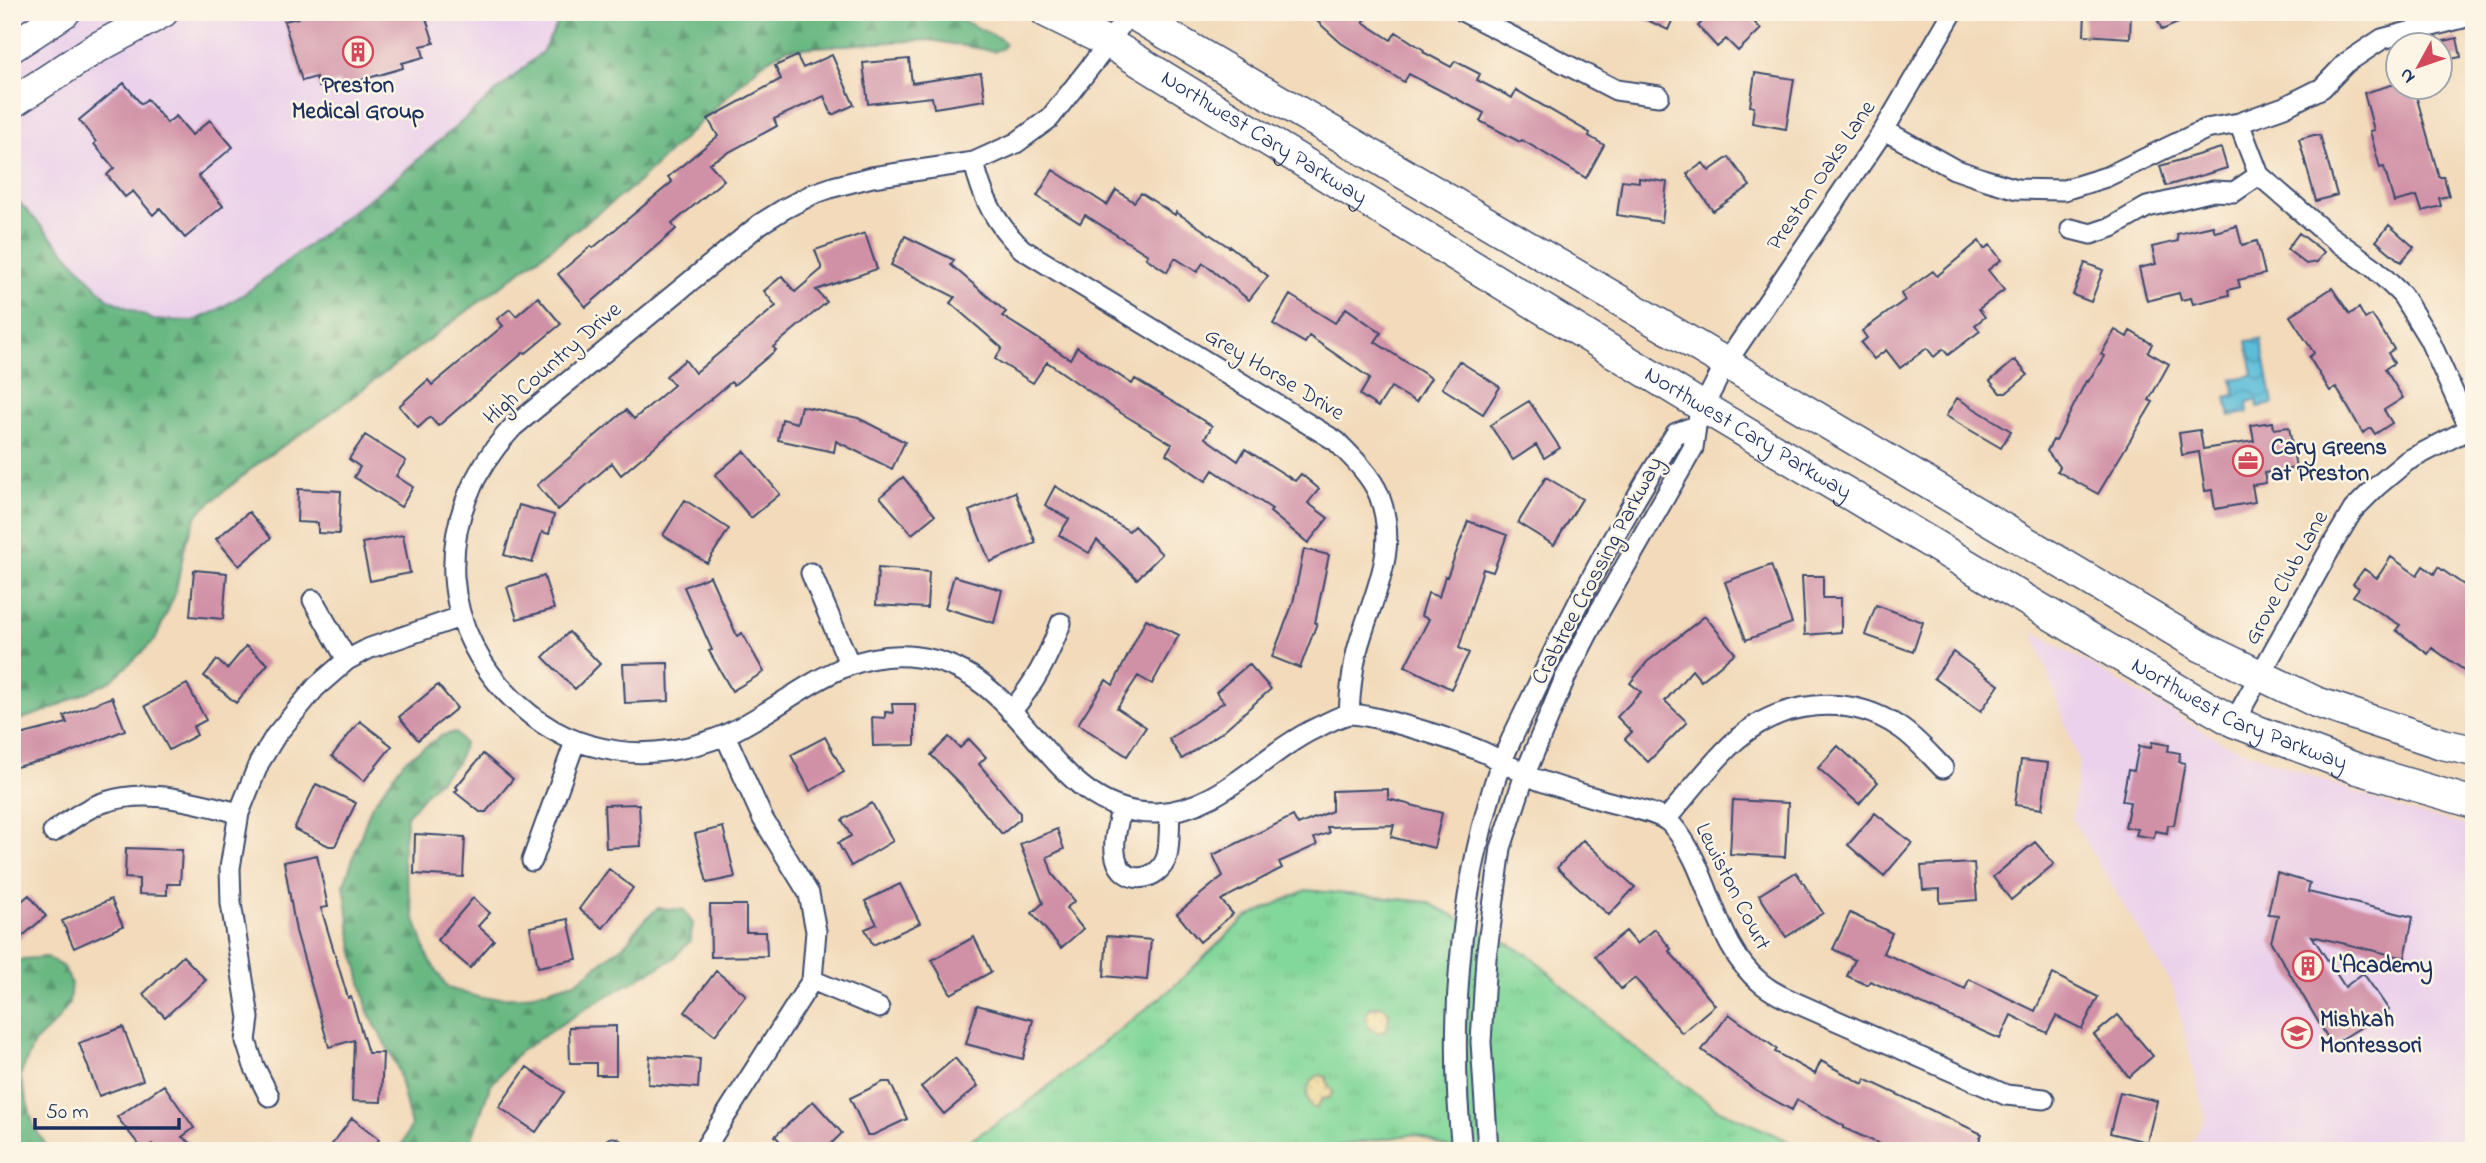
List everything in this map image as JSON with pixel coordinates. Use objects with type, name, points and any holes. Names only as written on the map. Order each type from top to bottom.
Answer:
[{"type":"main road","points":[[12,47],[65,12]]},
{"type":"main road","points":[[12,103],[93,50],[163,12]]},
{"type":"main road","name":"Northwest Cary Parkway","points":[[1046,12],[1109,43],[1699,416],[2234,722],[2358,769],[2474,803]]},
{"type":"main road","name":"Northwest Cary Parkway","points":[[1129,12],[1726,363],[2156,621],[2260,677],[2350,715],[2442,744],[2474,751]]},
{"type":"street","name":"High Country Drive","points":[[1129,12],[1109,43],[1051,118],[1016,143],[974,162],[872,177],[813,194],[783,209],[760,224],[513,426],[478,471],[459,523],[454,578],[460,617],[481,659],[499,686],[544,725],[575,743],[630,752],[686,748],[725,735],[849,663],[886,655],[919,657],[949,666],[977,680],[1011,712],[1057,764],[1080,785],[1105,802],[1121,809],[1150,813],[1170,812],[1214,798],[1298,737],[1349,714]]},
{"type":"street","points":[[1464,12],[1616,90],[1659,96]]},
{"type":"street","name":"Preston Oaks Lane","points":[[1726,363],[1884,130],[1953,12]]},
{"type":"street","points":[[1884,130],[1954,169],[1983,179],[2017,189],[2064,190],[2106,177],[2206,129],[2239,123],[2284,107],[2322,88],[2346,63],[2382,39],[2474,15]]},
{"type":"street","points":[[2239,123],[2259,175],[2327,234],[2373,267],[2402,295],[2429,339],[2471,434]]},
{"type":"street","name":"Grey Horse Drive","points":[[974,162],[985,201],[996,220],[1022,249],[1336,441],[1355,460],[1378,493],[1387,524],[1384,571],[1357,649],[1351,679],[1349,714]]},
{"type":"street","points":[[2071,229],[2091,234],[2112,227],[2147,207],[2213,191],[2234,192],[2259,175]]},
{"type":"street","name":"Crabtree Crossing Parkway","points":[[1488,1151],[1482,1042],[1486,958],[1501,848],[1525,774],[1580,648],[1693,448],[1699,416],[1726,363]]},
{"type":"street","name":"Crabtree Crossing Parkway","points":[[1462,1151],[1456,1077],[1459,968],[1474,867],[1494,783],[1553,648],[1589,579],[1676,433],[1699,416]]},
{"type":"street","name":"Grove Club Lane","points":[[2234,722],[2333,541],[2353,510],[2376,486],[2407,461],[2471,434]]},
{"type":"street","points":[[811,573],[849,663]]},
{"type":"street","points":[[313,600],[347,660]]},
{"type":"street","points":[[269,1096],[254,1066],[246,1041],[249,1018],[231,903],[230,868],[239,813],[259,763],[276,735],[316,687],[347,660],[392,640],[460,617]]},
{"type":"street","points":[[1011,712],[1047,662],[1061,623]]},
{"type":"street","points":[[1667,818],[1734,742],[1767,719],[1803,707],[1828,705],[1867,711],[1902,729],[1943,768]]},
{"type":"street","points":[[1349,714],[1432,733],[1482,752],[1525,774]]},
{"type":"street","points":[[703,1151],[812,980],[816,931],[808,894],[763,819],[725,735]]},
{"type":"street","points":[[533,861],[575,743]]},
{"type":"street","name":"Lewiston Court","points":[[1525,774],[1667,818],[1684,841],[1738,958],[1760,983],[1801,1005],[2006,1095],[2044,1099]]},
{"type":"street","points":[[53,832],[105,802],[133,796],[163,796],[239,813]]},
{"type":"street","points":[[1121,809],[1115,839],[1116,860],[1125,872],[1138,878],[1149,877],[1160,870],[1167,856],[1170,812]]},
{"type":"street","points":[[812,980],[879,1008]]},
{"type":"shaded area","points":[[12,12],[794,12],[12,621]]},
{"type":"shaded area","points":[[2033,631],[2226,744],[2403,810],[2474,827],[2474,1151],[2187,1151],[2206,1118],[2173,987],[2072,819],[2079,763]]},
{"type":"green space","points":[[564,12],[945,12],[1001,39],[1005,44],[1002,49],[994,51],[929,40],[786,49],[761,64],[634,186],[323,419],[262,460],[198,513],[186,541],[175,594],[155,640],[111,681],[49,710],[12,722],[12,194],[107,298],[153,320],[193,321],[247,292],[401,174],[542,52]]},
{"type":"green space","points":[[455,732],[464,744],[457,763],[407,816],[402,858],[414,916],[428,958],[448,988],[481,998],[522,997],[578,981],[626,943],[642,922],[658,908],[684,910],[693,924],[690,941],[673,959],[588,1007],[519,1052],[490,1086],[468,1151],[399,1151],[411,1126],[397,1066],[368,1012],[353,948],[344,884],[371,807],[404,761],[441,736]]},
{"type":"green space","points":[[1306,890],[1427,902],[1528,954],[1624,1040],[1717,1109],[1811,1151],[1456,1151],[1415,1134],[1338,1146],[1326,1151],[945,1151],[966,1143],[1025,1105],[1171,989],[1245,918]]},
{"type":"green space","points":[[47,957],[63,967],[71,982],[69,1004],[55,1023],[34,1043],[20,1076],[34,1127],[50,1151],[12,1151],[12,964],[23,959]]},
{"type":"sand","points":[[1382,1006],[1389,1012],[1388,1024],[1385,1031],[1378,1033],[1369,1027],[1365,1017],[1370,1008]]},
{"type":"sand","points":[[1319,1075],[1326,1077],[1333,1092],[1329,1098],[1322,1099],[1316,1109],[1310,1106],[1307,1092],[1312,1081]]},
{"type":"water","points":[[2261,339],[2273,404],[2258,407],[2257,400],[2247,402],[2248,413],[2230,416],[2226,397],[2235,395],[2232,379],[2253,375],[2247,341]]},
{"type":"building","name":"Preston Medical Group","points":[[296,12],[424,12],[434,43],[421,46],[424,57],[402,63],[403,68],[341,86],[339,82],[319,87],[316,77],[302,81],[284,21],[298,18]]},
{"type":"building","points":[[1307,12],[1372,12],[1363,22],[1391,40],[1396,32],[1424,50],[1423,52],[1451,67],[1455,61],[1480,74],[1477,80],[1512,98],[1516,90],[1590,133],[1589,136],[1604,145],[1586,178],[1522,140],[1520,142],[1480,121],[1484,113],[1409,74],[1404,82],[1341,43]]},
{"type":"building","points":[[1630,12],[1676,12],[1668,30]]},
{"type":"building","points":[[1712,12],[1744,12],[1761,29],[1738,51],[1726,39],[1717,47],[1698,26]]},
{"type":"building","points":[[2085,12],[2131,12],[2130,38],[2084,35]]},
{"type":"building","points":[[2154,12],[2203,12],[2162,30]]},
{"type":"building","points":[[2457,38],[2461,57],[2454,58],[2454,39]]},
{"type":"building","points":[[832,55],[854,105],[832,115],[824,96],[774,119],[777,126],[709,163],[724,180],[672,224],[676,229],[586,307],[558,274],[672,182],[668,177],[718,136],[708,119],[781,79],[775,66],[797,56],[803,68]]},
{"type":"building","points":[[909,59],[912,83],[981,73],[985,100],[934,108],[932,97],[868,104],[863,63]]},
{"type":"building","points":[[1755,73],[1794,79],[1786,129],[1752,123],[1754,107],[1750,106]]},
{"type":"building","points":[[124,83],[141,104],[147,99],[167,123],[176,116],[192,135],[210,120],[233,147],[198,176],[223,206],[185,238],[160,208],[153,215],[133,191],[125,197],[107,175],[114,168],[79,120]]},
{"type":"building","points":[[2384,87],[2384,102],[2418,102],[2439,177],[2444,177],[2449,196],[2439,198],[2441,206],[2422,211],[2417,196],[2394,202],[2384,167],[2380,168],[2364,93]]},
{"type":"building","points":[[2320,135],[2337,195],[2316,201],[2299,139]]},
{"type":"building","points":[[2221,148],[2227,168],[2166,186],[2160,166]]},
{"type":"building","points":[[1729,157],[1750,186],[1713,211],[1687,174],[1703,163],[1709,171]]},
{"type":"building","points":[[1053,170],[1107,205],[1116,190],[1134,202],[1141,193],[1230,246],[1268,276],[1249,300],[1203,263],[1197,272],[1175,258],[1167,272],[1146,258],[1148,255],[1085,215],[1080,223],[1037,196]]},
{"type":"building","points":[[1639,178],[1667,182],[1662,222],[1617,215],[1622,180],[1639,182]]},
{"type":"building","points":[[2389,225],[2414,247],[2401,262],[2376,241]]},
{"type":"building","points":[[2213,226],[2215,232],[2237,226],[2242,245],[2257,241],[2265,274],[2238,280],[2240,287],[2228,290],[2229,295],[2193,304],[2191,298],[2181,300],[2179,293],[2147,301],[2139,268],[2156,264],[2152,247],[2178,241],[2177,234]]},
{"type":"building","points":[[865,233],[877,269],[816,290],[827,302],[773,347],[776,350],[734,385],[731,382],[621,475],[612,463],[558,510],[537,485],[626,410],[634,419],[674,385],[666,376],[685,360],[695,373],[776,306],[764,291],[782,276],[795,292],[822,269],[815,250]]},
{"type":"building","points":[[2299,233],[2324,252],[2317,262],[2306,264],[2287,249]]},
{"type":"building","points":[[905,236],[954,260],[951,265],[1006,312],[1002,316],[1070,359],[1077,347],[1132,384],[1135,379],[1212,426],[1205,438],[1238,461],[1245,449],[1295,481],[1301,474],[1319,489],[1308,503],[1328,518],[1308,543],[1270,512],[1272,509],[1213,470],[1206,481],[1166,454],[1172,444],[1116,410],[1047,362],[1033,383],[995,359],[1002,348],[950,303],[955,297],[891,265]]},
{"type":"building","points":[[1979,241],[1984,249],[1990,245],[2001,260],[1988,270],[2004,290],[1979,309],[1985,317],[1975,325],[1980,331],[1948,355],[1943,349],[1934,357],[1927,348],[1900,368],[1886,350],[1874,359],[1861,343],[1867,338],[1862,331],[1905,300],[1901,294],[1933,271],[1937,276]]},
{"type":"building","points":[[2085,263],[2103,270],[2091,302],[2073,295]]},
{"type":"building","points":[[2332,288],[2350,314],[2359,308],[2365,319],[2372,315],[2394,349],[2388,353],[2394,363],[2385,369],[2403,398],[2384,410],[2392,423],[2375,434],[2371,428],[2363,433],[2336,387],[2330,391],[2309,357],[2314,353],[2290,316]]},
{"type":"building","points":[[1290,295],[1335,323],[1346,308],[1381,333],[1375,342],[1431,378],[1416,402],[1391,387],[1378,407],[1360,395],[1370,378],[1309,336],[1305,343],[1273,324]]},
{"type":"building","points":[[538,297],[561,324],[438,426],[430,417],[418,428],[399,406],[428,380],[432,385],[503,326],[497,319],[510,309],[516,316]]},
{"type":"building","points":[[2115,330],[2127,337],[2130,331],[2152,344],[2148,352],[2169,364],[2149,400],[2153,402],[2098,494],[2057,471],[2060,468],[2047,451],[2053,440],[2056,441],[2086,381],[2088,382],[2104,356],[2101,354]]},
{"type":"building","points":[[2015,360],[2028,375],[2006,393],[2000,393],[1990,381]]},
{"type":"building","points":[[1459,361],[1500,387],[1483,414],[1442,388]]},
{"type":"building","points":[[1957,398],[2011,431],[2001,448],[1946,416]]},
{"type":"building","points":[[1529,401],[1560,448],[1544,458],[1536,445],[1513,460],[1490,425]]},
{"type":"building","points":[[801,406],[858,418],[905,442],[892,469],[836,441],[834,452],[778,440],[782,419],[797,423]]},
{"type":"building","name":"Cary Greens at Preston","points":[[2273,422],[2274,429],[2289,427],[2296,468],[2264,473],[2266,483],[2252,485],[2255,502],[2215,509],[2212,490],[2205,491],[2199,452],[2182,455],[2179,433],[2200,430],[2203,449],[2254,441],[2251,425]]},
{"type":"building","points":[[365,435],[406,461],[396,476],[413,487],[401,507],[354,477],[360,467],[349,459]]},
{"type":"building","points":[[744,451],[780,494],[751,518],[715,475]]},
{"type":"building","points":[[903,477],[935,515],[912,534],[880,497]]},
{"type":"building","points":[[1546,477],[1582,499],[1554,545],[1518,523]]},
{"type":"building","points":[[1055,486],[1129,531],[1134,526],[1162,554],[1137,579],[1097,540],[1089,553],[1059,535],[1069,519],[1045,505]]},
{"type":"building","points":[[298,489],[341,491],[339,534],[318,533],[318,523],[297,522]]},
{"type":"building","points":[[1015,492],[1036,543],[990,562],[969,511]]},
{"type":"building","points":[[685,500],[729,529],[707,563],[663,535]]},
{"type":"building","points":[[519,505],[554,515],[549,534],[542,532],[532,563],[504,555]]},
{"type":"building","points":[[249,512],[271,538],[239,566],[216,539]]},
{"type":"building","points":[[1468,521],[1507,535],[1493,572],[1483,569],[1459,648],[1469,653],[1451,689],[1405,666],[1429,619],[1421,616],[1428,593],[1439,597]]},
{"type":"building","points":[[403,535],[410,573],[370,581],[362,543]]},
{"type":"building","points":[[1304,549],[1329,555],[1317,623],[1300,668],[1272,657],[1293,603]]},
{"type":"building","points":[[2391,557],[2417,575],[2423,566],[2434,574],[2438,567],[2474,592],[2474,677],[2432,648],[2428,654],[2396,630],[2400,625],[2353,596],[2359,588],[2353,584],[2364,569],[2377,578]]},
{"type":"building","points":[[1771,565],[1792,623],[1746,640],[1725,582]]},
{"type":"building","points":[[878,568],[929,572],[927,608],[876,605]]},
{"type":"building","points":[[194,570],[227,573],[223,619],[190,616]]},
{"type":"building","points":[[544,576],[554,609],[517,619],[507,587]]},
{"type":"building","points":[[710,576],[737,636],[742,633],[764,672],[732,691],[709,651],[712,650],[684,587]]},
{"type":"building","points":[[954,576],[1002,590],[994,623],[945,608]]},
{"type":"building","points":[[1802,576],[1823,576],[1823,598],[1841,598],[1841,632],[1805,635]]},
{"type":"building","points":[[1876,605],[1923,622],[1913,652],[1865,635]]},
{"type":"building","points":[[1705,616],[1735,653],[1701,681],[1692,670],[1665,701],[1687,722],[1648,762],[1625,739],[1632,732],[1617,717],[1641,692],[1630,683],[1647,662]]},
{"type":"building","points":[[1146,619],[1179,635],[1152,684],[1138,676],[1117,708],[1146,727],[1127,756],[1078,724],[1106,680],[1113,685]]},
{"type":"building","points":[[569,632],[600,664],[575,689],[543,657]]},
{"type":"building","points":[[246,646],[268,664],[236,703],[204,676],[217,660],[227,669]]},
{"type":"building","points":[[1953,652],[1999,685],[1981,711],[1934,678]]},
{"type":"building","points":[[668,663],[669,701],[625,703],[623,664]]},
{"type":"building","points":[[1249,664],[1271,689],[1222,732],[1182,759],[1169,739],[1224,702],[1216,692]]},
{"type":"building","points":[[187,684],[206,720],[193,727],[197,735],[169,750],[145,706]]},
{"type":"building","points":[[438,685],[457,708],[418,740],[399,717]]},
{"type":"building","points":[[112,697],[125,730],[61,756],[12,768],[12,737],[67,723],[64,716]]},
{"type":"building","points":[[892,704],[915,704],[915,745],[873,746],[872,717],[885,718],[885,712],[893,713]]},
{"type":"building","points":[[360,721],[392,746],[364,781],[332,756]]},
{"type":"building","points":[[825,737],[844,772],[810,791],[791,755]]},
{"type":"building","points":[[949,737],[960,748],[969,739],[986,757],[979,764],[1020,813],[1020,819],[1002,834],[962,786],[931,755]]},
{"type":"building","points":[[2152,742],[2169,745],[2168,751],[2180,753],[2179,762],[2185,763],[2174,825],[2168,825],[2167,833],[2155,831],[2154,838],[2136,835],[2138,829],[2125,827],[2130,802],[2122,801],[2128,770],[2134,771],[2139,746],[2151,748]]},
{"type":"building","points":[[1838,746],[1878,782],[1859,804],[1818,768]]},
{"type":"building","points":[[483,754],[513,779],[486,812],[480,812],[455,792],[458,789],[456,787]]},
{"type":"building","points":[[2021,760],[2048,763],[2042,809],[2015,805]]},
{"type":"building","points":[[316,784],[356,803],[335,846],[329,846],[294,829]]},
{"type":"building","points":[[1388,789],[1388,799],[1442,813],[1434,848],[1391,837],[1394,825],[1327,827],[1329,833],[1314,838],[1317,845],[1279,862],[1282,868],[1221,900],[1233,914],[1200,942],[1177,914],[1223,876],[1213,855],[1293,816],[1298,825],[1332,811],[1332,791]]},
{"type":"building","points":[[1733,800],[1788,803],[1785,857],[1730,854]]},
{"type":"building","points":[[872,803],[893,841],[851,866],[838,843],[851,836],[842,820]]},
{"type":"building","points":[[639,804],[641,846],[606,848],[604,805]]},
{"type":"building","points":[[1875,813],[1912,843],[1884,876],[1848,845]]},
{"type":"building","points":[[723,827],[735,877],[707,883],[695,834]]},
{"type":"building","points":[[1057,829],[1064,849],[1047,857],[1053,875],[1075,901],[1066,908],[1083,929],[1061,948],[1032,913],[1043,903],[1020,844]]},
{"type":"building","points":[[415,834],[465,837],[463,877],[414,874]]},
{"type":"building","points":[[1583,840],[1635,887],[1609,915],[1557,868]]},
{"type":"building","points":[[2035,842],[2054,864],[2011,900],[1993,877]]},
{"type":"building","points":[[126,848],[182,850],[180,884],[167,884],[167,895],[139,894],[139,879],[125,878]]},
{"type":"building","points":[[317,855],[328,907],[321,908],[348,998],[351,997],[368,1053],[383,1053],[381,1102],[352,1101],[354,1040],[329,1047],[296,931],[284,862]]},
{"type":"building","points":[[1974,863],[1977,900],[1940,903],[1940,889],[1923,890],[1921,866]]},
{"type":"building","points":[[609,869],[633,888],[603,928],[579,909]]},
{"type":"building","points":[[1796,872],[1823,913],[1786,937],[1759,895]]},
{"type":"building","name":"L'Academy","points":[[2277,873],[2310,883],[2308,892],[2413,917],[2405,958],[2312,936],[2345,987],[2363,973],[2389,1010],[2332,1045],[2271,942],[2278,915],[2268,914]]},
{"type":"building","points":[[900,884],[920,923],[873,945],[865,929],[877,924],[865,901]]},
{"type":"building","points":[[29,895],[46,916],[12,945],[12,909]]},
{"type":"building","points":[[473,898],[490,913],[478,926],[494,940],[470,968],[437,940]]},
{"type":"building","points":[[111,899],[123,926],[74,948],[62,921]]},
{"type":"building","points":[[710,905],[746,905],[746,932],[766,932],[767,956],[711,957]]},
{"type":"building","points":[[1850,913],[1892,933],[1883,953],[1965,989],[1969,979],[2035,1011],[2053,974],[2098,997],[2082,1029],[2056,1016],[2047,1033],[2011,1015],[2000,1039],[1870,981],[1867,985],[1847,976],[1855,960],[1833,949]]},
{"type":"building","points":[[568,919],[577,959],[538,967],[530,927]]},
{"type":"building","points":[[1655,929],[1671,949],[1669,951],[1715,1005],[1682,1033],[1635,978],[1621,989],[1595,956],[1626,931],[1637,944]]},
{"type":"building","points":[[1107,936],[1151,940],[1147,980],[1104,976]]},
{"type":"building","points":[[974,937],[991,972],[951,994],[932,960]]},
{"type":"building","points":[[183,956],[206,980],[165,1017],[143,994]]},
{"type":"building","points":[[716,971],[746,995],[715,1035],[685,1012]]},
{"type":"building","points":[[977,1005],[1033,1020],[1023,1059],[966,1044]]},
{"type":"building","points":[[1729,1014],[1777,1049],[1775,1052],[1815,1074],[1821,1061],[1863,1084],[1865,1079],[1982,1134],[1975,1151],[1895,1151],[1844,1128],[1797,1100],[1792,1110],[1754,1089],[1702,1050]]},
{"type":"building","points":[[2118,1015],[2153,1056],[2129,1077],[2094,1035]]},
{"type":"building","points":[[616,1026],[616,1075],[596,1075],[596,1063],[570,1063],[569,1027]]},
{"type":"building","points":[[123,1027],[143,1080],[99,1096],[79,1043]]},
{"type":"building","points":[[650,1056],[700,1059],[698,1088],[648,1084]]},
{"type":"building","points":[[955,1058],[978,1086],[944,1114],[921,1087]]},
{"type":"building","points":[[527,1067],[564,1092],[536,1132],[499,1107]]},
{"type":"building","points":[[883,1082],[890,1082],[907,1119],[873,1135],[867,1135],[850,1098]]},
{"type":"building","points":[[164,1085],[194,1128],[182,1137],[203,1151],[157,1151],[152,1144],[143,1150],[117,1117]]},
{"type":"building","points":[[2120,1092],[2157,1101],[2147,1142],[2110,1133]]},
{"type":"building","points":[[813,1101],[842,1133],[824,1151],[789,1151],[775,1136]]},
{"type":"building","points":[[352,1118],[379,1139],[370,1151],[327,1151]]},
{"type":"place","name":"Preston Medical Group","points":[[358,52]]},
{"type":"place","name":"Cary Greens at Preston","points":[[2248,461]]},
{"type":"place","name":"L'Academy","points":[[2308,966]]},
{"type":"place","name":"Mishkah Montessori","points":[[2297,1033]]}]
